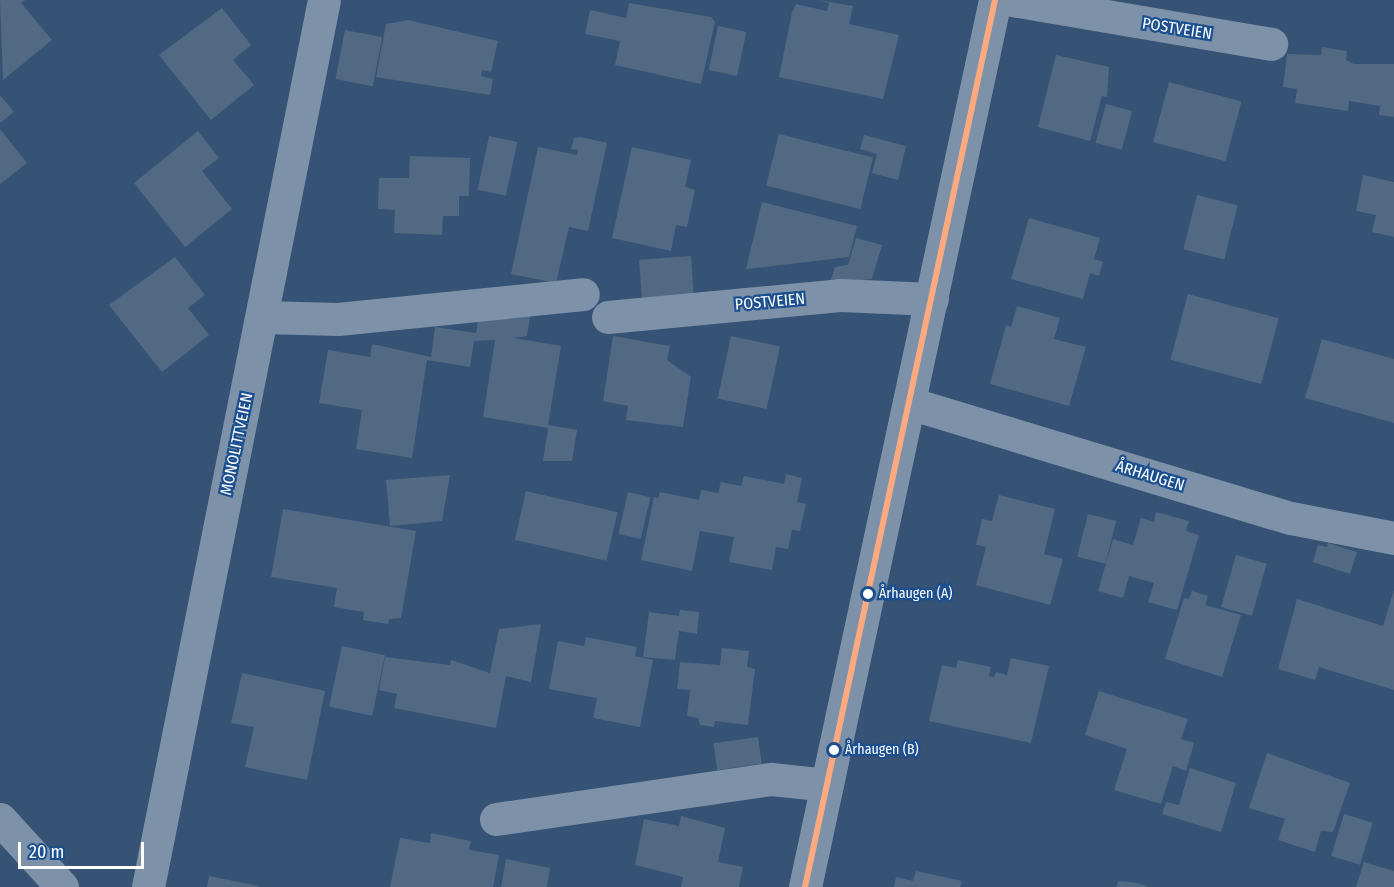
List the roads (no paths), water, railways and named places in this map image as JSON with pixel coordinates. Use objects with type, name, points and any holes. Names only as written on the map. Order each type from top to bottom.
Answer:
[{"type":"street","name":"MONOLITTVEIEN","points":[[148,887],[264,317],[324,0]]},
{"type":"street","points":[[805,887],[995,0]]},
{"type":"street","name":"POSTVEIEN","points":[[1012,0],[1271,44]]},
{"type":"street","points":[[264,317],[339,319],[583,294]]},
{"type":"street","name":"POSTVEIEN","points":[[608,317],[840,296],[932,299]]},
{"type":"street","name":"ÅRHAUGEN","points":[[909,403],[1291,518],[1394,538]]},
{"type":"street","points":[[496,819],[771,779],[827,785]]},
{"type":"street","points":[[0,819],[62,887]]},
{"type":"place","name":"Århaugen (A)","points":[[868,594]]},
{"type":"place","name":"Århaugen (B)","points":[[834,750]]}]
